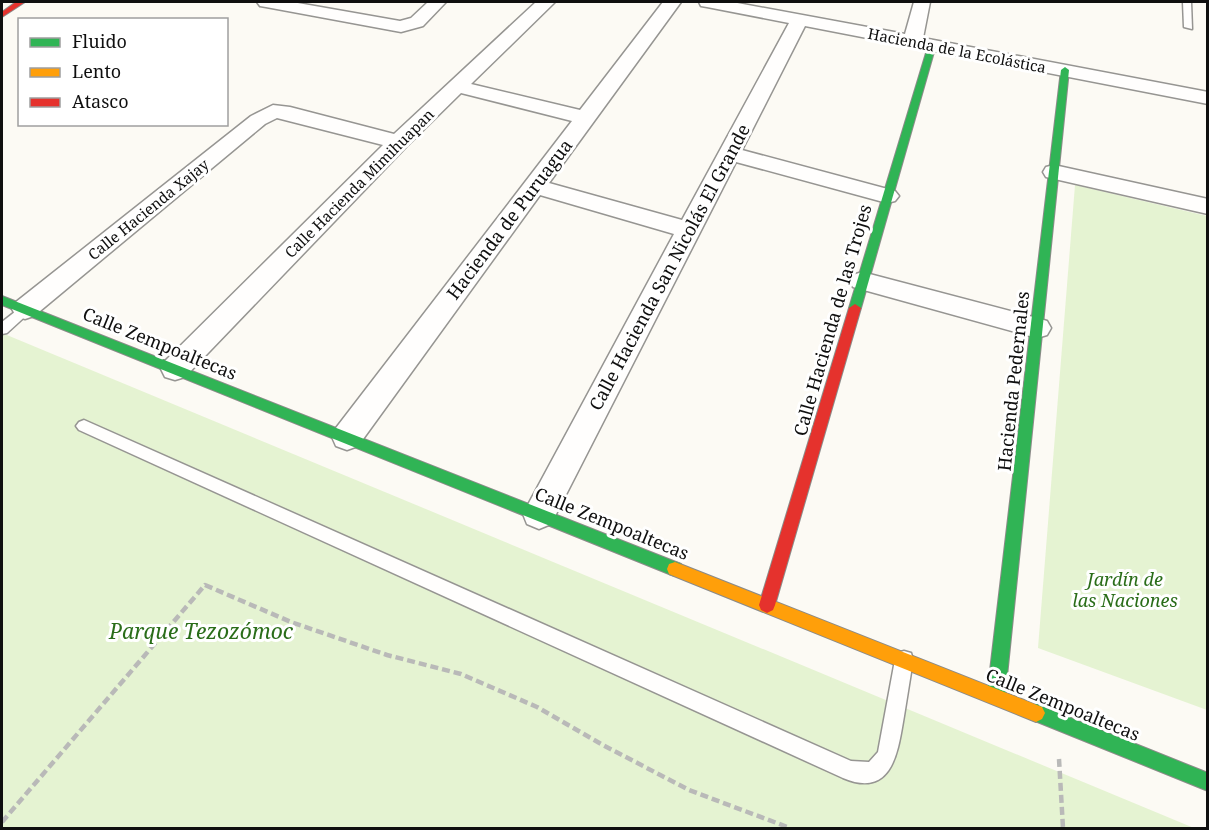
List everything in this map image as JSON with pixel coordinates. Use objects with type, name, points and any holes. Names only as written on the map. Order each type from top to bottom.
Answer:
[{"type":"street","points":[[2,15],[21,2]]},
{"type":"street","points":[[266,2],[302,5],[401,27],[417,22],[437,2]]},
{"type":"street","name":"Calle Hacienda Mimihuapan","points":[[175,369],[398,142],[546,2]]},
{"type":"street","name":"Hacienda de Puruagua","points":[[346,437],[672,2]]},
{"type":"street","name":"Hacienda de la Ecolástica","points":[[707,2],[1208,98]]},
{"type":"street","points":[[922,2],[922,43]]},
{"type":"street","name":"Calle Hacienda San Nicolás El Grande","points":[[539,514],[800,19]]},
{"type":"street","name":"Calle Hacienda de las Trojes","points":[[767,605],[887,196],[922,43]]},
{"type":"street","name":"Hacienda Pedernales","points":[[996,696],[1065,70]]},
{"type":"street","points":[[457,86],[585,118]]},
{"type":"street","name":"Calle Hacienda Xajay","points":[[26,309],[258,120],[273,111],[290,113],[398,142]]},
{"type":"street","points":[[729,153],[887,196]]},
{"type":"street","points":[[1054,172],[1208,207]]},
{"type":"street","points":[[534,186],[689,230]]},
{"type":"street","points":[[862,281],[1037,328]]},
{"type":"street","name":"Calle Zempoaltecas","points":[[2,300],[1208,782]]},
{"type":"lane","points":[[1187,2],[1189,27]]},
{"type":"lane","points":[[2,329],[26,309]]},
{"type":"lane","points":[[84,426],[850,771],[866,774],[879,768],[887,755],[904,660]]},
{"type":"path","points":[[2,822],[205,585],[291,622],[387,655],[461,674],[537,707],[601,744],[689,790],[790,828]]},
{"type":"path","points":[[1059,722],[1063,828]]},
{"type":"green space","name":"Jardín de las Naciones","points":[[1075,185],[1207,216],[1207,710],[1038,648]]},
{"type":"green space","name":"Parque Tezozómoc","points":[[2,333],[1194,828],[2,828]]},
{"type":"traffic: fast","points":[[855,308],[932,45]]},
{"type":"traffic: fast","points":[[996,696],[1065,70]]},
{"type":"traffic: fast","points":[[2,300],[675,569]]},
{"type":"traffic: fast","points":[[1036,713],[1208,782]]},
{"type":"traffic: slow","points":[[675,569],[1036,713]]},
{"type":"traffic: jam","points":[[2,15],[21,2]]},
{"type":"traffic: jam","points":[[767,605],[855,308]]}]
